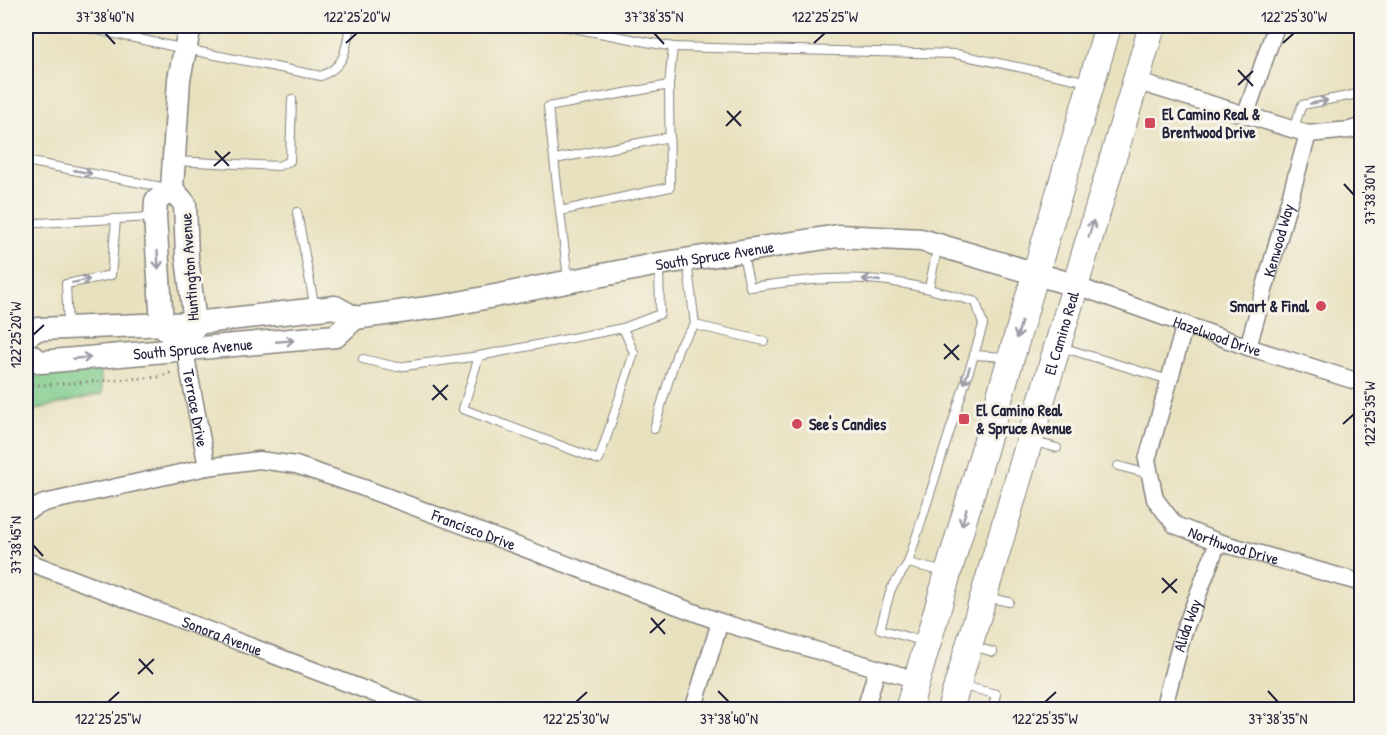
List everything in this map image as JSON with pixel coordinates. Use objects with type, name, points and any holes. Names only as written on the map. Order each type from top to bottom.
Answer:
[{"type":"main road","points":[[172,189],[179,79],[190,26]]},
{"type":"main road","points":[[908,710],[1108,26]]},
{"type":"main road","name":"El Camino Real","points":[[950,710],[1152,26]]},
{"type":"main road","name":"Huntington Avenue","points":[[172,189],[185,204],[187,258],[195,323],[185,351],[162,324],[156,201],[172,189]]},
{"type":"main road","name":"South Spruce Avenue","points":[[26,353],[41,362],[336,336],[355,318],[443,306],[687,259],[838,236],[921,240],[1074,285]]},
{"type":"main road","name":"South Spruce Avenue","points":[[26,336],[39,329],[195,323],[335,307],[355,318]]},
{"type":"street","points":[[1246,114],[1276,26]]},
{"type":"street","points":[[1135,81],[1300,131],[1350,130],[1362,126]]},
{"type":"street","name":"Kenwood Way","points":[[1248,347],[1300,131]]},
{"type":"street","name":"Hazelwood Drive","points":[[1074,285],[1248,347],[1362,383]]},
{"type":"street","name":"Northwood Drive","points":[[1185,324],[1147,460],[1155,499],[1175,525],[1218,542],[1362,583]]},
{"type":"street","name":"Terrace Drive","points":[[185,351],[207,467]]},
{"type":"street","name":"Francisco Drive","points":[[26,512],[44,503],[207,467],[259,460],[296,465],[364,488],[720,622],[917,680]]},
{"type":"street","name":"Alida Way","points":[[1163,710],[1183,634],[1218,542]]},
{"type":"street","name":"Sonora Avenue","points":[[26,561],[418,710]]},
{"type":"street","points":[[693,710],[720,622]]},
{"type":"street","points":[[865,710],[877,669]]},
{"type":"lane","points":[[79,26],[185,50],[321,76],[334,70],[344,58],[350,26]]},
{"type":"lane","points":[[562,26],[673,46],[956,54],[1093,82]]},
{"type":"lane","points":[[560,211],[670,187],[669,85],[673,46]]},
{"type":"lane","points":[[568,282],[548,107],[669,85]]},
{"type":"lane","points":[[1300,131],[1302,105],[1353,95],[1362,96]]},
{"type":"lane","points":[[174,160],[278,165],[290,161],[292,99]]},
{"type":"lane","points":[[555,159],[670,137]]},
{"type":"lane","points":[[26,161],[172,189]]},
{"type":"lane","points":[[297,212],[315,309]]},
{"type":"lane","points":[[37,223],[155,217]]},
{"type":"lane","points":[[68,328],[66,284],[111,275],[116,220]]},
{"type":"lane","points":[[929,288],[938,245]]},
{"type":"lane","points":[[742,251],[750,287],[801,280],[867,279],[929,288],[976,302],[982,325],[974,355],[908,563],[891,589],[880,629],[927,643]]},
{"type":"lane","points":[[654,429],[679,346],[695,325],[687,259]]},
{"type":"lane","points":[[363,359],[397,367],[478,356],[623,328],[660,315],[659,264]]},
{"type":"lane","points":[[695,325],[764,341]]},
{"type":"lane","points":[[478,356],[463,409],[599,460],[634,353],[623,328]]},
{"type":"lane","points":[[1056,346],[1169,380]]},
{"type":"lane","points":[[974,355],[1011,357]]},
{"type":"lane","points":[[1029,440],[1057,448]]},
{"type":"lane","points":[[1118,466],[1149,474]]},
{"type":"lane","points":[[908,563],[948,573]]},
{"type":"lane","points":[[982,596],[1009,602]]},
{"type":"lane","points":[[968,645],[993,652]]},
{"type":"lane","points":[[957,684],[996,694],[992,710]]},
{"type":"path","points":[[26,386],[159,377],[173,372]]},
{"type":"green space","points":[[100,369],[102,394],[26,412],[26,377]]},
{"type":"place","name":"El Camino Real & Brentwood Drive","points":[[1150,123]]},
{"type":"place","name":"Smart & Final","points":[[1321,306]]},
{"type":"place","name":"El Camino Real & Spruce Avenue","points":[[964,419]]},
{"type":"place","name":"See's Candies","points":[[797,424]]}]
